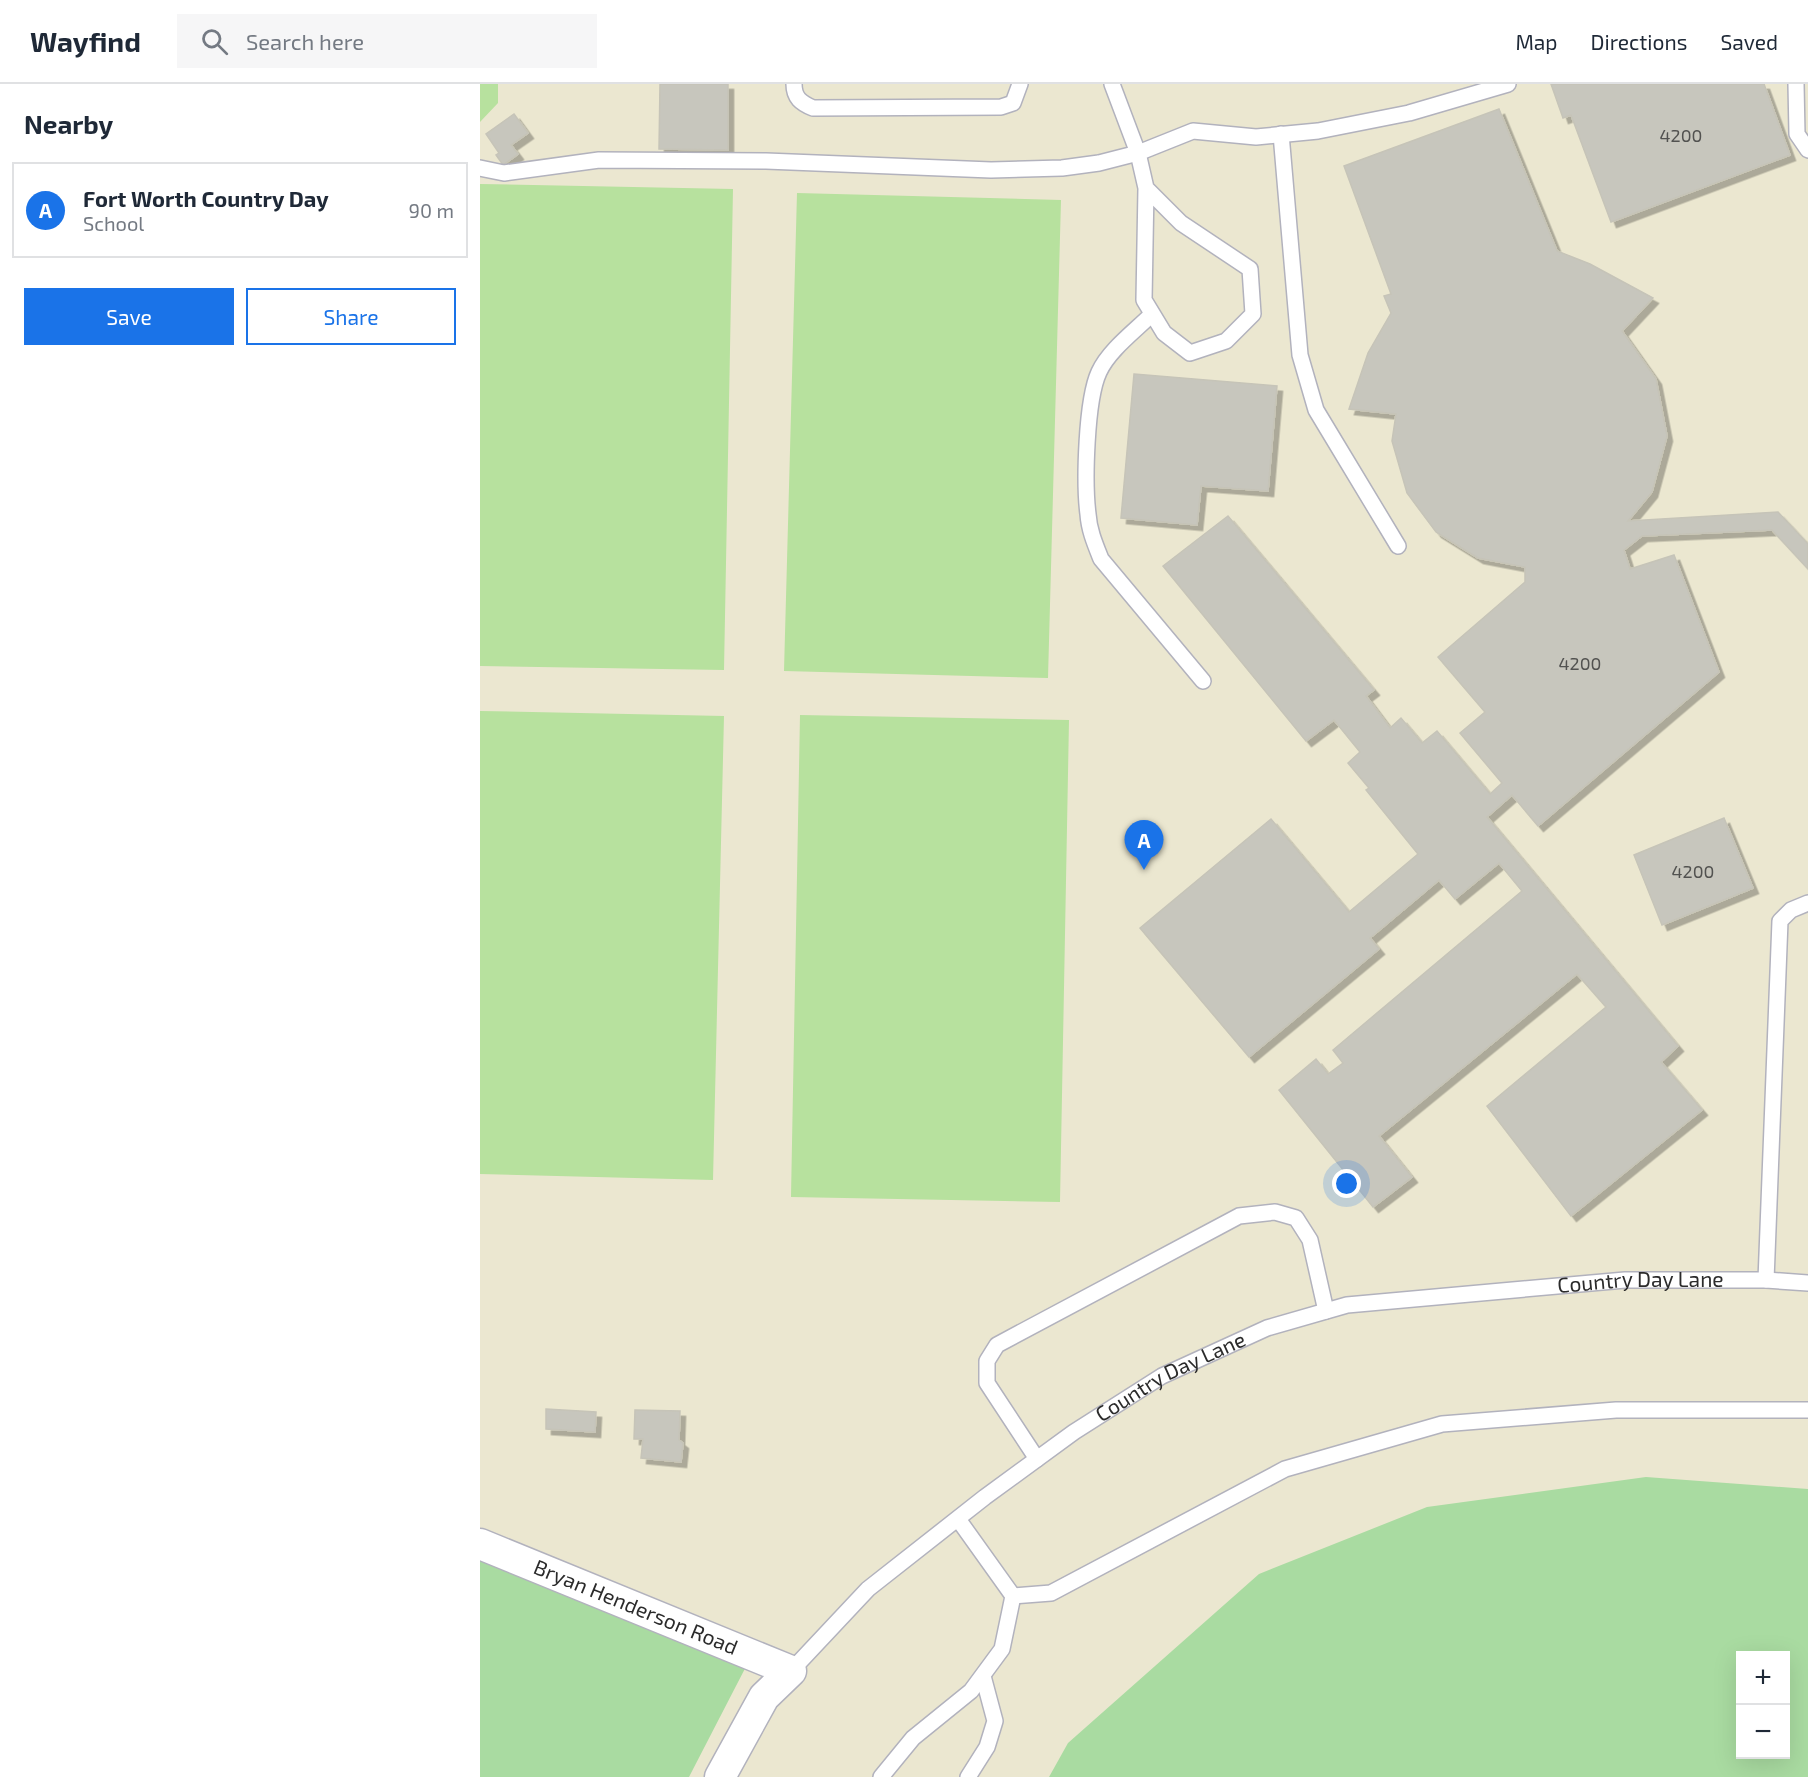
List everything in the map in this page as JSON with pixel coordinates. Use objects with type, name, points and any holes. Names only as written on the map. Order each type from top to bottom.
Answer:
[{"type":"street","name":"Bryan Henderson Road","points":[[480,1544],[791,1671]]},
{"type":"street","name":"Country Day Lane","points":[[720,1777],[764,1697],[791,1671]]},
{"type":"lane","points":[[794,84],[794,93],[801,103],[813,108],[1002,107],[1013,103],[1020,84]]},
{"type":"lane","points":[[1112,84],[1138,153],[1146,188],[1144,300],[1164,333],[1190,353],[1226,341],[1253,314],[1250,269],[1181,223],[1146,188]]},
{"type":"lane","points":[[480,168],[504,173],[537,171],[599,160],[766,161],[991,170],[1062,168],[1099,163],[1138,153],[1193,131],[1256,137],[1318,131],[1409,113],[1508,84]]},
{"type":"lane","points":[[1796,84],[1797,134],[1808,150]]},
{"type":"lane","points":[[1281,135],[1300,355],[1316,410],[1398,546]]},
{"type":"lane","points":[[1152,314],[1100,370],[1095,383],[1088,434],[1088,513],[1092,537],[1101,559],[1203,681]]},
{"type":"lane","points":[[1766,1280],[1780,921],[1791,910],[1808,903]]},
{"type":"lane","points":[[1037,1459],[987,1383],[987,1361],[997,1345],[1239,1216],[1275,1212],[1296,1218],[1310,1240],[1326,1311]]},
{"type":"lane","name":"Country Day Lane","points":[[791,1671],[868,1589],[1037,1459],[1162,1376],[1267,1328],[1347,1305],[1624,1280],[1766,1280],[1808,1283]]},
{"type":"lane","points":[[1013,1596],[1051,1593],[1138,1544],[1285,1469],[1442,1424],[1616,1410],[1808,1410]]},
{"type":"lane","points":[[881,1777],[913,1738],[971,1691],[1002,1650],[1013,1596],[958,1518]]},
{"type":"lane","points":[[968,1777],[987,1747],[995,1721],[983,1676]]},
{"type":"shaded area","points":[[480,84],[1808,84],[1808,1777],[480,1777]]},
{"type":"green space","points":[[480,84],[498,84],[498,103],[480,122]]},
{"type":"green space","points":[[480,184],[733,189],[724,670],[480,666]]},
{"type":"green space","points":[[797,193],[1061,200],[1048,678],[784,671]]},
{"type":"green space","points":[[480,711],[724,716],[713,1180],[480,1174]]},
{"type":"green space","points":[[800,715],[1069,720],[1060,1202],[791,1197]]},
{"type":"green space","points":[[1646,1477],[1808,1489],[1808,1777],[1049,1777],[1068,1743],[1259,1574],[1427,1507]]},
{"type":"green space","points":[[480,1559],[752,1655],[689,1777],[480,1777]]},
{"type":"building","points":[[660,84],[728,84],[728,150],[659,149]]},
{"type":"building","points":[[1551,84],[1764,84],[1790,155],[1611,222],[1571,115],[1563,118]]},
{"type":"building","points":[[1499,109],[1557,251],[1590,264],[1653,298],[1622,331],[1656,379],[1667,436],[1652,492],[1628,521],[1778,512],[1808,544],[1808,569],[1772,530],[1642,536],[1624,550],[1630,569],[1674,555],[1719,672],[1538,826],[1512,795],[1487,817],[1678,1046],[1661,1062],[1702,1110],[1571,1216],[1487,1106],[1606,1007],[1577,974],[1379,1136],[1412,1177],[1373,1207],[1279,1090],[1316,1059],[1328,1074],[1343,1063],[1333,1050],[1522,891],[1499,863],[1455,899],[1439,880],[1370,938],[1379,949],[1249,1057],[1140,928],[1271,819],[1349,912],[1418,854],[1366,790],[1369,788],[1348,763],[1360,752],[1334,720],[1306,741],[1163,566],[1228,516],[1374,690],[1366,696],[1390,728],[1401,718],[1422,743],[1437,731],[1490,794],[1502,783],[1460,733],[1485,712],[1438,657],[1525,582],[1525,567],[1478,558],[1436,532],[1407,493],[1392,441],[1396,414],[1349,409],[1368,353],[1391,313],[1384,296],[1391,294],[1344,166]]},
{"type":"building","points":[[514,114],[528,133],[511,145],[518,154],[503,165],[496,155],[499,153],[486,134]]},
{"type":"building","points":[[1134,374],[1277,386],[1268,491],[1201,486],[1197,525],[1121,518]]},
{"type":"building","points":[[1724,818],[1753,888],[1662,925],[1634,855]]},
{"type":"building","points":[[546,1409],[596,1412],[595,1432],[546,1429]]},
{"type":"building","points":[[635,1410],[680,1411],[679,1440],[683,1443],[681,1462],[641,1458],[643,1439],[634,1439]]},
{"type":"place","name":"Fort Worth Country Day","points":[[1144,870]]}]
